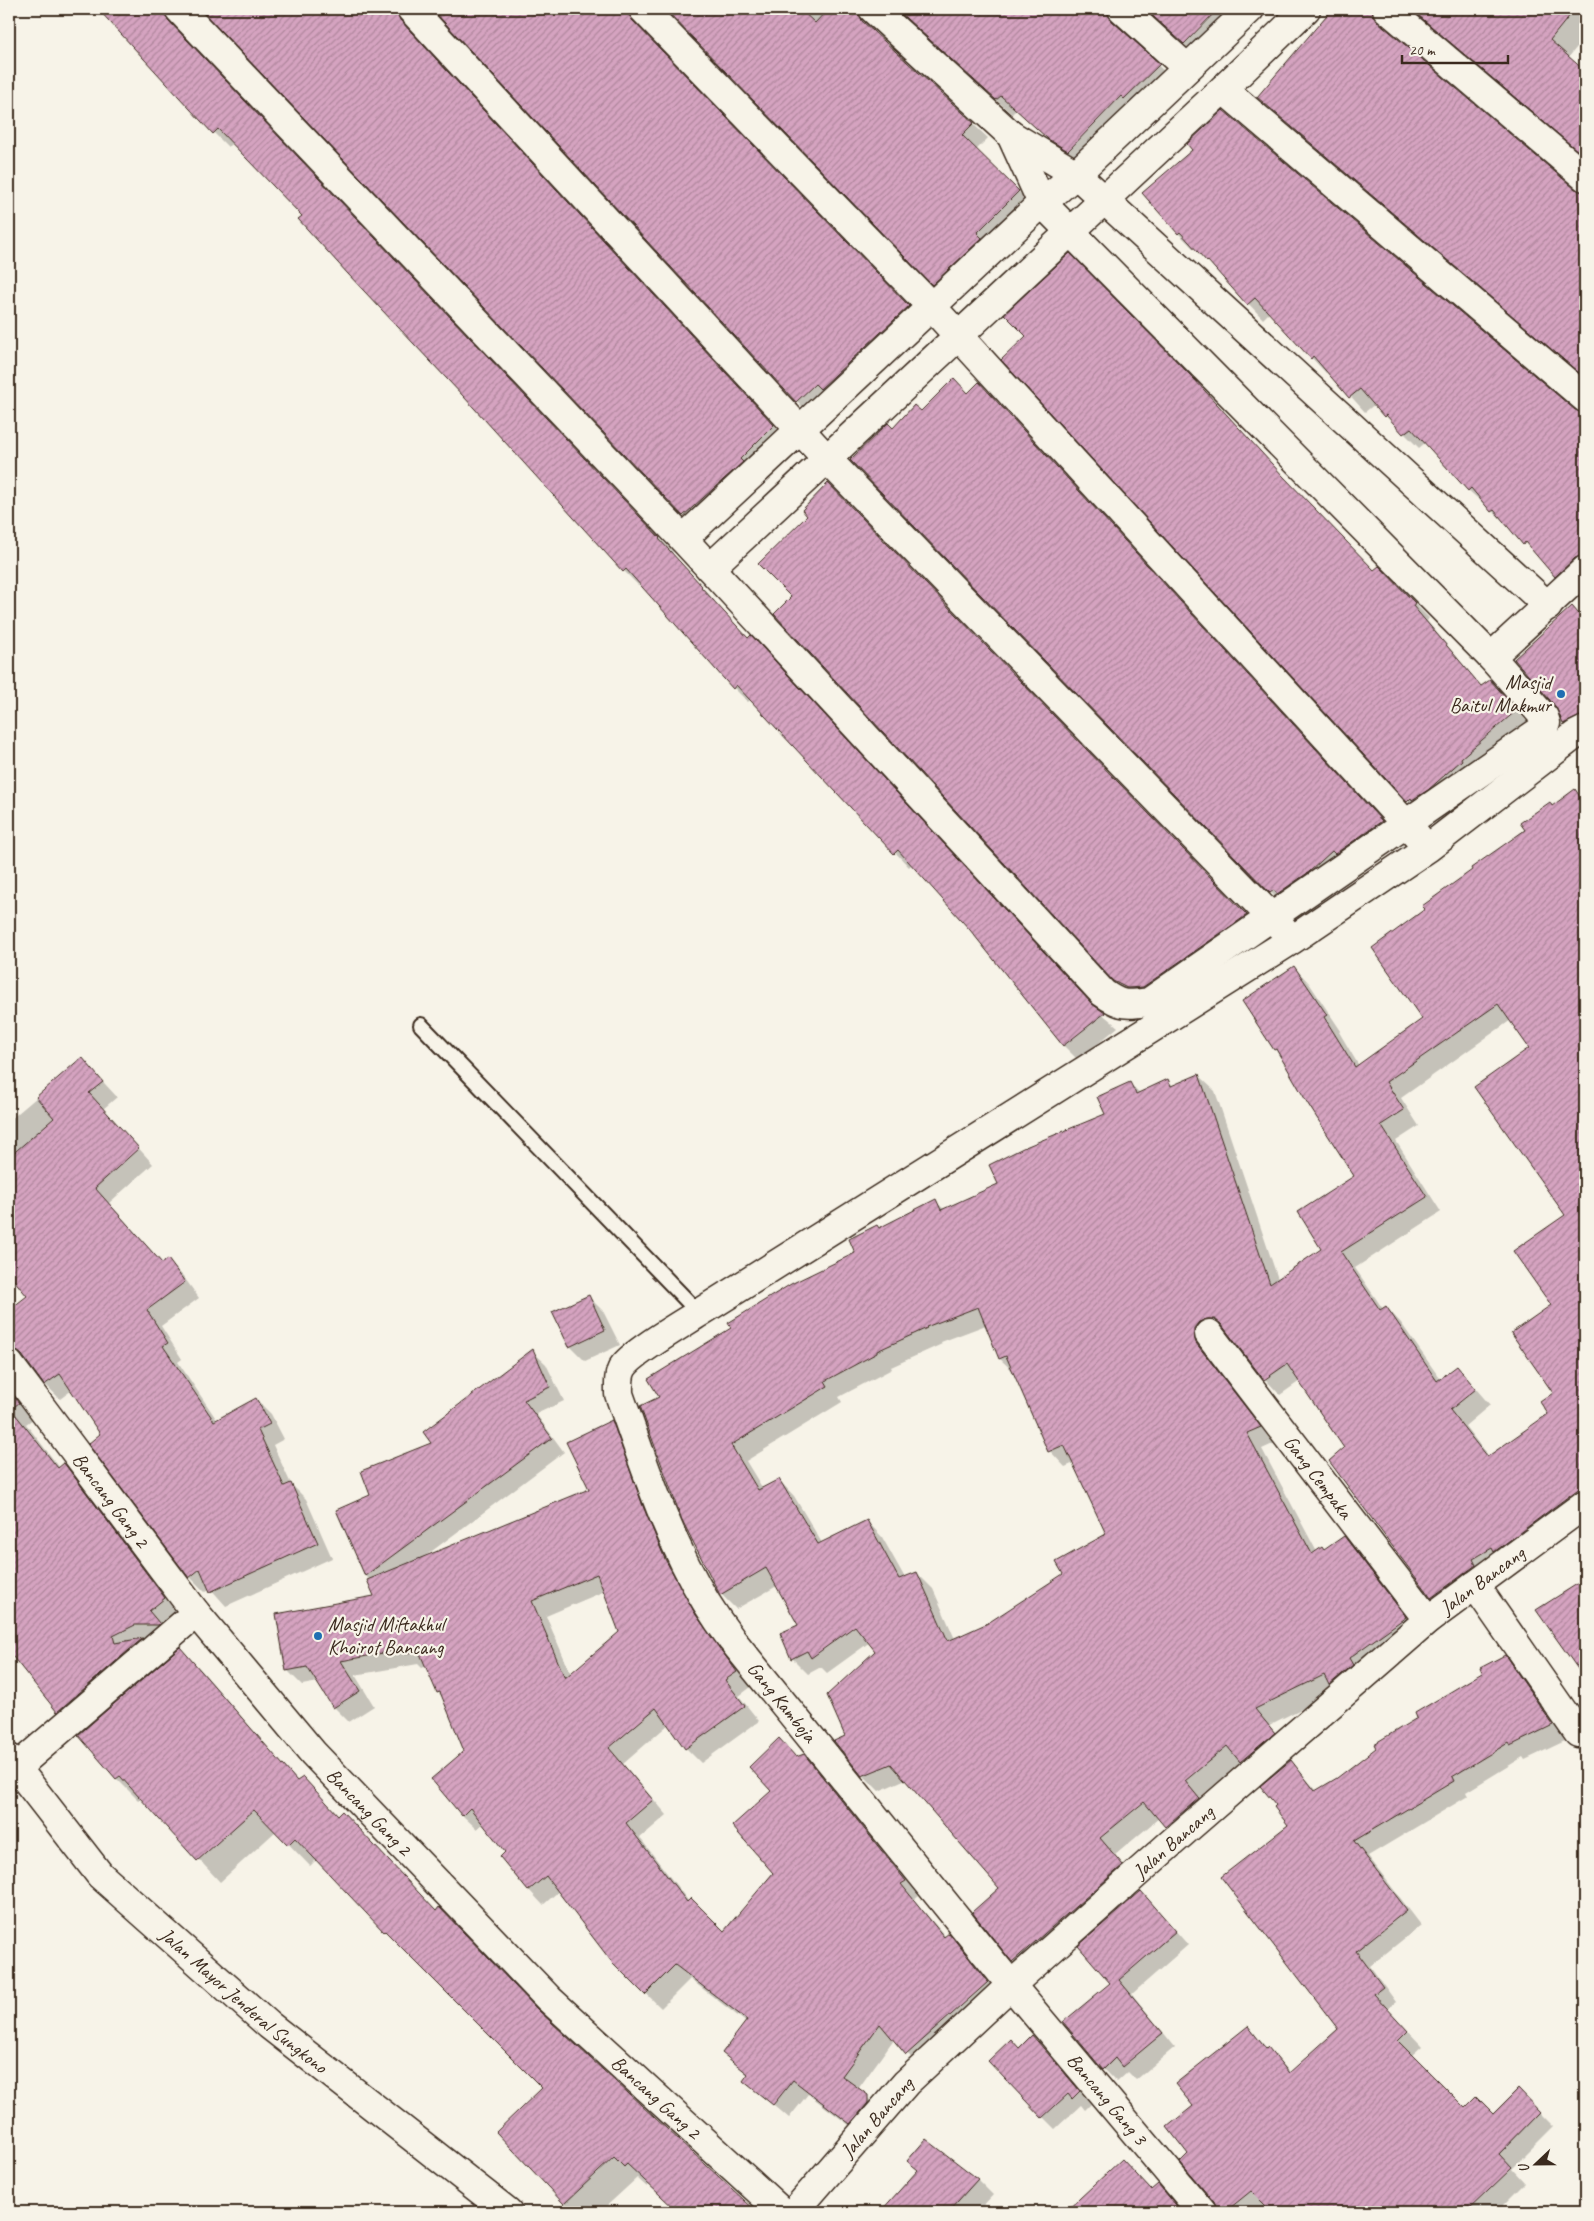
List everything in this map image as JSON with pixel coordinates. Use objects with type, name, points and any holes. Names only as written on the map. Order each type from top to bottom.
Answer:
[{"type":"street","points":[[179,9],[683,539],[1103,993],[1115,1002],[1127,1005],[1149,1002],[1405,822],[1544,728],[1546,723],[1544,717],[1491,657],[1069,233],[1042,203],[1011,135]]},
{"type":"street","points":[[411,9],[826,459],[1272,916],[1292,940]]},
{"type":"street","points":[[643,9],[931,306],[1428,848]]},
{"type":"street","points":[[873,9],[1011,135],[1076,174],[1548,606]]},
{"type":"street","points":[[1122,9],[1187,68]]},
{"type":"street","points":[[683,539],[931,306],[1076,174],[1250,9]]},
{"type":"street","points":[[710,568],[1223,89],[1306,9]]},
{"type":"street","points":[[1387,9],[1585,177]]},
{"type":"street","points":[[1223,89],[1585,398]]},
{"type":"street","points":[[1491,657],[1585,570]]},
{"type":"street","points":[[699,1313],[1292,940],[1428,848],[1574,735],[1585,730]]},
{"type":"street","name":"Gang Kamboja","points":[[699,1313],[632,1357],[623,1368],[619,1380],[619,1394],[651,1485],[687,1566],[706,1602],[732,1640],[1011,1985]]},
{"type":"street","name":"Gang Cempaka","points":[[1210,1334],[1428,1620]]},
{"type":"street","name":"Bancang Gang 2","points":[[9,1364],[196,1613],[313,1752],[549,1999],[782,2212]]},
{"type":"street","name":"Jalan Bancang","points":[[794,2212],[906,2083],[1011,1985],[1177,1837],[1428,1620],[1585,1504]]},
{"type":"street","points":[[1475,1585],[1578,1733]]},
{"type":"street","points":[[13,1763],[196,1613]]},
{"type":"street","name":"Jalan Mayor Jenderal Sungkono","points":[[13,1763],[100,1875],[269,2025],[508,2212]]},
{"type":"street","name":"Bancang Gang 3","points":[[1011,1985],[1202,2212]]},
{"type":"lane","points":[[421,1025],[699,1313]]},
{"type":"building","points":[[98,9],[164,9],[168,20],[660,538],[701,587],[748,638],[751,635],[1092,1004],[1105,1013],[1063,1046],[970,930],[898,850],[894,854],[736,685],[733,689],[626,569],[623,572],[464,397],[348,274],[298,219],[302,216],[218,129],[213,134]]},
{"type":"building","points":[[200,9],[396,9],[400,20],[774,425],[740,459],[743,462],[683,516]]},
{"type":"building","points":[[432,9],[628,9],[632,20],[909,306],[820,389],[815,384],[796,402]]},
{"type":"building","points":[[665,9],[800,9],[815,23],[828,9],[858,9],[862,21],[974,123],[962,135],[1019,191],[977,233],[982,238],[932,285]]},
{"type":"building","points":[[896,9],[1107,9],[1112,21],[1160,64],[1124,99],[1121,96],[1068,151],[1048,139],[1001,96],[996,100]]},
{"type":"building","points":[[1145,9],[1218,9],[1184,44]]},
{"type":"building","points":[[1332,9],[1372,9],[1377,21],[1575,189],[1585,192],[1585,378],[1257,97]]},
{"type":"building","points":[[1411,9],[1575,9],[1550,40],[1585,71],[1585,157]]},
{"type":"building","points":[[1223,110],[1575,410],[1585,413],[1585,555],[1575,558],[1555,577],[1525,542],[1523,545],[1494,510],[1491,512],[1471,488],[1468,491],[1411,428],[1403,434],[1386,415],[1384,417],[1360,389],[1349,398],[1313,356],[1311,359],[1255,298],[1247,305],[1180,232],[1178,234],[1142,193],[1192,150],[1187,144]]},
{"type":"building","points":[[1070,253],[1194,379],[1283,476],[1374,570],[1379,566],[1415,603],[1413,606],[1481,686],[1490,680],[1517,710],[1461,758],[1462,760],[1428,790],[1407,802],[1001,360],[1026,336],[1004,314]]},
{"type":"building","points":[[954,378],[968,393],[979,382],[1382,821],[1335,854],[1332,851],[1309,872],[1277,894],[1274,890],[1270,893],[850,460],[888,423],[893,428],[914,405],[921,411]]},
{"type":"building","points":[[828,483],[1247,915],[1143,987],[1127,988],[1113,981],[774,614],[791,597],[758,564],[807,516],[802,510]]},
{"type":"building","name":"Masjid Baitul Makmur","points":[[1572,606],[1585,621],[1585,714],[1563,724],[1556,707],[1514,659]]},
{"type":"building","points":[[1575,789],[1585,804],[1585,1484],[1494,1552],[1492,1548],[1473,1559],[1476,1565],[1431,1598],[1329,1461],[1344,1448],[1287,1364],[1264,1380],[1221,1324],[1215,1319],[1199,1322],[1194,1328],[1196,1343],[1261,1427],[1247,1433],[1312,1554],[1322,1547],[1324,1550],[1344,1536],[1406,1617],[1349,1658],[1353,1665],[1329,1685],[1324,1675],[1255,1709],[1275,1733],[1240,1762],[1227,1746],[1185,1781],[1199,1798],[1165,1827],[1144,1802],[1100,1838],[1123,1865],[1012,1962],[972,1912],[999,1888],[891,1764],[862,1776],[834,1741],[845,1736],[827,1695],[875,1651],[855,1626],[811,1658],[807,1651],[791,1659],[780,1633],[798,1625],[766,1568],[720,1595],[682,1520],[640,1406],[659,1397],[648,1379],[731,1328],[728,1323],[791,1284],[855,1253],[849,1239],[877,1225],[879,1228],[936,1199],[941,1210],[998,1184],[989,1165],[1023,1148],[1105,1114],[1097,1097],[1130,1082],[1136,1094],[1168,1079],[1171,1086],[1199,1074],[1270,1284],[1321,1249],[1298,1212],[1354,1176],[1308,1104],[1276,1049],[1274,1050],[1242,1001],[1294,966],[1327,1015],[1324,1017],[1355,1067],[1422,1019],[1372,948],[1425,909],[1422,906],[1472,870],[1471,868],[1525,830],[1520,823],[1550,802],[1552,806]],"holes":[[[1498,1004],[1529,1048],[1474,1087],[1565,1215],[1513,1251],[1551,1305],[1511,1333],[1553,1393],[1540,1402],[1548,1414],[1487,1457],[1450,1410],[1476,1389],[1457,1366],[1437,1381],[1386,1306],[1380,1310],[1341,1252],[1427,1197],[1381,1125],[1404,1110],[1386,1082]],[[978,1307],[999,1359],[1006,1356],[1048,1452],[1064,1445],[1106,1534],[1056,1562],[1063,1574],[988,1623],[948,1641],[917,1572],[899,1579],[867,1520],[818,1544],[779,1479],[758,1490],[731,1445],[828,1386],[825,1381],[877,1353],[877,1351],[926,1327]]]},
{"type":"building","points":[[82,1057],[103,1082],[89,1093],[139,1148],[95,1188],[162,1263],[168,1259],[185,1282],[147,1310],[168,1343],[163,1346],[214,1421],[256,1398],[270,1424],[258,1430],[284,1486],[291,1483],[318,1543],[210,1592],[200,1569],[189,1578],[88,1444],[100,1434],[60,1374],[44,1385],[22,1355],[16,1350],[9,1349],[9,1310],[27,1296],[9,1274],[9,1157],[54,1118],[36,1097]]},
{"type":"building","points":[[589,1295],[605,1330],[569,1347],[552,1312]]},
{"type":"building","points":[[533,1349],[550,1387],[524,1400],[552,1438],[365,1576],[336,1510],[370,1495],[361,1471],[431,1443],[423,1432]]},
{"type":"building","points":[[9,1390],[19,1403],[11,1409],[58,1468],[64,1463],[165,1598],[149,1611],[160,1624],[135,1625],[113,1636],[115,1643],[143,1638],[57,1712],[9,1652]]},
{"type":"building","points":[[612,1420],[643,1506],[665,1559],[696,1615],[737,1672],[725,1680],[745,1706],[685,1749],[656,1708],[609,1748],[653,1800],[626,1823],[687,1902],[691,1898],[724,1931],[773,1873],[732,1826],[771,1791],[749,1767],[779,1738],[796,1757],[804,1754],[906,1881],[901,1884],[944,1937],[949,1933],[988,1982],[906,2055],[880,2024],[842,2076],[868,2095],[868,2103],[850,2124],[793,2080],[773,2105],[743,2081],[748,2074],[722,2053],[747,2020],[675,1965],[645,1995],[611,1961],[546,1876],[528,1891],[500,1857],[505,1852],[470,1808],[462,1816],[431,1779],[464,1751],[440,1692],[437,1693],[418,1649],[406,1654],[404,1649],[341,1661],[360,1691],[333,1708],[307,1667],[286,1671],[276,1614],[374,1596],[367,1580],[589,1489],[566,1442]],"holes":[[[597,1574],[619,1632],[565,1678],[532,1601]]]},
{"type":"building","points":[[1585,1579],[1585,1679],[1536,1610]]},
{"type":"building","points":[[180,1647],[297,1781],[303,1777],[338,1815],[342,1811],[436,1911],[439,1907],[538,2010],[757,2212],[678,2212],[627,2164],[624,2167],[614,2157],[564,2204],[496,2132],[542,2088],[384,1932],[295,1838],[288,1845],[254,1810],[197,1861],[120,1776],[116,1779],[78,1735]]},
{"type":"building","points":[[1505,1655],[1553,1725],[1510,1746],[1508,1743],[1452,1777],[1454,1781],[1354,1841],[1407,1910],[1356,1951],[1383,1987],[1374,1994],[1408,2031],[1398,2041],[1465,2108],[1476,2097],[1493,2114],[1518,2089],[1540,2112],[1499,2154],[1512,2168],[1466,2212],[1272,2212],[1251,2191],[1225,2212],[1217,2212],[1214,2202],[1180,2162],[1188,2154],[1167,2127],[1193,2106],[1175,2084],[1248,2026],[1266,2049],[1268,2047],[1289,2073],[1338,2029],[1221,1877],[1288,1825],[1274,1807],[1276,1805],[1260,1786],[1291,1760],[1315,1791],[1337,1778],[1376,1748],[1374,1744],[1417,1718],[1415,1713],[1482,1673],[1480,1668]]},
{"type":"building","points":[[1141,1891],[1176,1931],[1119,1980],[1163,2033],[1122,2067],[1115,2058],[1103,2070],[1063,2022],[1110,1983],[1078,1946]]},
{"type":"building","points":[[1032,2035],[1080,2091],[1072,2099],[1068,2094],[1042,2118],[988,2061],[1011,2039],[1019,2048]]},
{"type":"building","points":[[926,2139],[978,2179],[948,2212],[880,2212],[918,2170],[907,2161]]},
{"type":"building","points":[[1122,2159],[1151,2190],[1158,2184],[1182,2212],[1065,2212]]},
{"type":"place","name":"Masjid Baitul Makmur","points":[[1561,694]]},
{"type":"place","name":"Masjid Miftakhul Khoirot Bancang","points":[[318,1636]]}]
